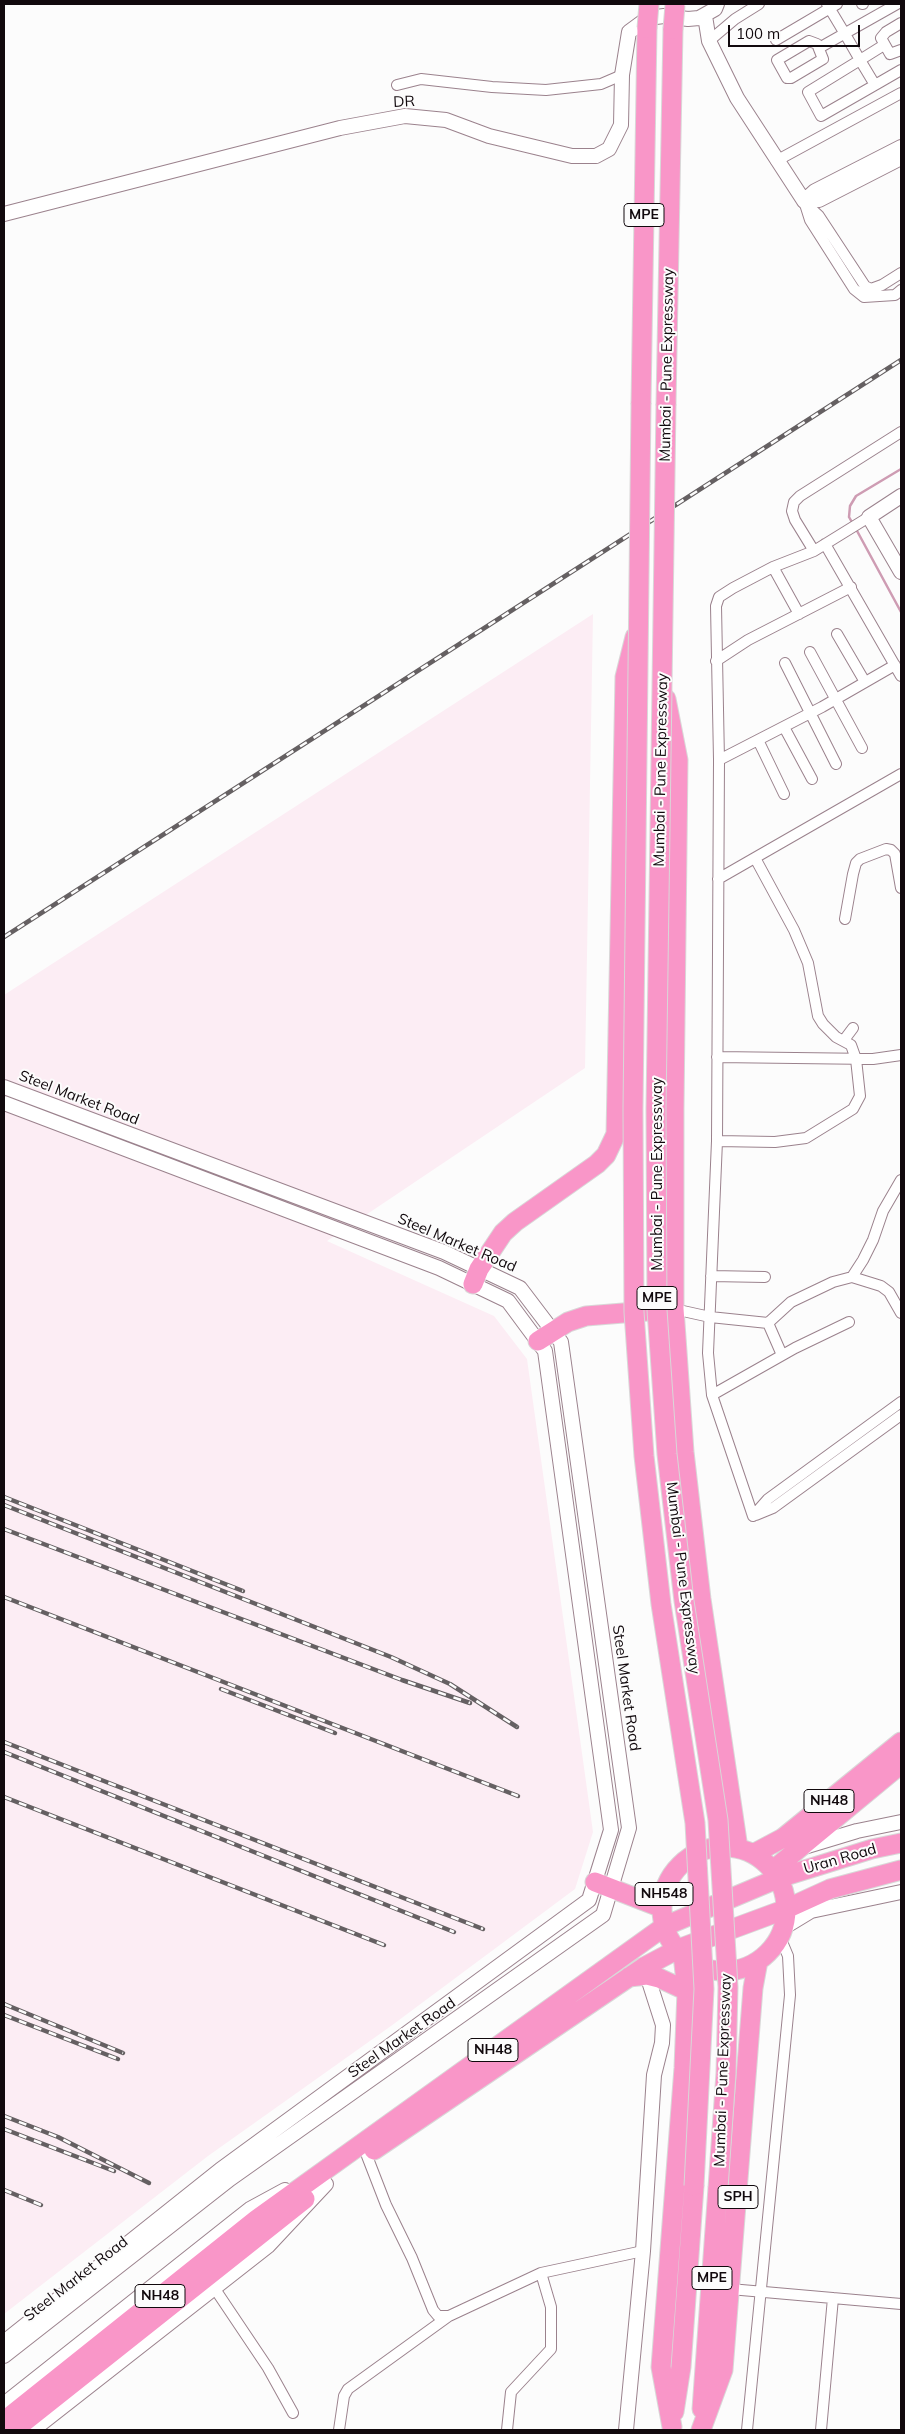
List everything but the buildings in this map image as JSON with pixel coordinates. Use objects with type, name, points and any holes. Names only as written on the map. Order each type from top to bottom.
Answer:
[{"type":"highway","name":"Mumbai - Pune Expressway","points":[[649,4],[647,28],[641,403],[633,1109],[634,1312],[644,1456],[661,1604],[695,1823],[704,1989],[694,2186],[681,2367],[672,2429]]},
{"type":"highway","name":"Mumbai - Pune Expressway","points":[[675,4],[666,404],[656,1109],[657,1310],[667,1454],[683,1591],[718,1820],[728,1987],[726,2073],[701,2430]]},
{"type":"highway","points":[[476,1276],[494,1245],[515,1222],[588,1172],[606,1155],[616,1134],[625,677],[639,622]]},
{"type":"highway","points":[[662,678],[678,760],[674,1309],[684,1452],[701,1599],[746,1851],[776,1874],[786,1909],[781,1933],[770,1950],[758,1961],[736,1970],[720,1971],[704,1967],[680,1952]]},
{"type":"highway","points":[[545,1336],[568,1322],[586,1316],[674,1309]]},
{"type":"highway","name":"NH48","points":[[746,1851],[783,1838],[901,1742]]},
{"type":"highway","name":"NH48","points":[[776,1874],[801,1848],[901,1764]]},
{"type":"highway","name":"Uran Road","points":[[776,1874],[901,1843]]},
{"type":"highway","name":"NH548","points":[[680,1952],[664,1917],[667,1885],[675,1871],[686,1860],[707,1849],[722,1846],[746,1851]]},
{"type":"highway","name":"Uran Road","points":[[680,1952],[830,1889],[901,1870]]},
{"type":"highway","points":[[603,1885],[664,1917],[776,1874]]},
{"type":"highway","name":"NH48","points":[[14,2430],[323,2179],[664,1917]]},
{"type":"highway","points":[[672,2429],[661,2368],[684,2068],[687,1991],[680,1952]]},
{"type":"highway","name":"NH48","points":[[4,2421],[257,2219],[323,2179],[367,2156],[638,1976],[680,1952]]},
{"type":"highway","name":"SPH","points":[[701,2430],[723,2370],[753,1988],[758,1961]]},
{"type":"highway","points":[[638,1976],[670,1982],[687,1991]]},
{"type":"street","points":[[717,4],[705,16],[709,41],[737,98],[776,161],[804,201],[820,216],[865,286],[871,289],[882,286],[901,273]]},
{"type":"street","points":[[709,41],[735,19],[759,4]]},
{"type":"street","points":[[819,48],[897,4],[901,12]]},
{"type":"street","points":[[776,40],[831,5],[844,34],[875,85]]},
{"type":"street","name":"DR","points":[[4,214],[101,187],[179,170],[340,128],[406,116],[446,120],[488,136],[572,156],[596,156],[609,149],[621,125],[622,75],[629,32],[648,18],[664,16],[688,19],[705,16]]},
{"type":"street","points":[[901,23],[882,35],[884,46],[890,54],[901,50]]},
{"type":"street","points":[[884,46],[808,92],[821,116],[901,70]]},
{"type":"street","points":[[397,85],[421,79],[492,87],[546,90],[602,84],[622,75]]},
{"type":"street","points":[[776,161],[901,93]]},
{"type":"street","points":[[804,201],[814,191],[901,146]]},
{"type":"street","points":[[804,201],[819,200],[901,158]]},
{"type":"street","points":[[804,201],[810,220],[854,290],[864,297],[894,295],[901,290]]},
{"type":"street","points":[[814,551],[795,520],[792,511],[794,502],[800,496],[901,432]]},
{"type":"street","points":[[753,1516],[712,1395],[708,1353],[717,1141],[719,760],[715,617],[719,597],[773,568],[814,551],[901,496]]},
{"type":"street","points":[[863,520],[901,572]]},
{"type":"street","points":[[824,544],[851,587],[901,676]]},
{"type":"street","points":[[773,568],[799,614]]},
{"type":"street","points":[[716,661],[748,640],[851,587]]},
{"type":"street","points":[[837,634],[865,682]]},
{"type":"street","points":[[810,652],[862,748]]},
{"type":"street","points":[[785,663],[836,764]]},
{"type":"street","points":[[719,760],[836,699],[895,665]]},
{"type":"street","points":[[784,727],[812,779]]},
{"type":"street","points":[[758,740],[784,794]]},
{"type":"street","points":[[718,879],[900,777]]},
{"type":"street","points":[[845,919],[853,874],[856,864],[860,859],[886,849],[891,850],[895,854],[901,888]]},
{"type":"street","points":[[717,1141],[775,1142],[806,1138],[817,1134],[853,1109],[858,1103],[860,1096],[856,1058],[851,1045],[836,1037],[818,1016],[808,963],[794,930],[755,858]]},
{"type":"street","points":[[844,1040],[854,1028]]},
{"type":"street","points":[[717,1057],[873,1059],[901,1055]]},
{"type":"street","name":"Steel Market Road","points":[[4,1087],[444,1252],[508,1301],[545,1336],[561,1342],[629,1828],[603,1885],[589,1900],[220,2170],[4,2342]]},
{"type":"street","name":"Steel Market Road","points":[[4,1102],[439,1268],[476,1276]]},
{"type":"street","points":[[852,1277],[864,1260],[883,1211],[901,1180]]},
{"type":"street","points":[[711,1276],[765,1276]]},
{"type":"street","points":[[674,1309],[710,1317],[768,1323],[791,1302],[833,1282],[852,1277],[881,1286],[888,1292],[901,1313]]},
{"type":"street","points":[[712,1395],[782,1355],[849,1322]]},
{"type":"street","points":[[768,1323],[782,1355]]},
{"type":"street","points":[[753,1516],[768,1499],[901,1402]]},
{"type":"street","points":[[753,1516],[774,1508],[901,1415]]},
{"type":"street","points":[[801,1848],[857,1831],[901,1822]]},
{"type":"street","name":"Steel Market Road","points":[[4,2356],[230,2179],[604,1915],[603,1885]]},
{"type":"street","points":[[747,2430],[790,1995],[788,1956],[781,1933],[811,1911],[901,1892]]},
{"type":"street","points":[[626,2430],[643,2251],[654,2075],[662,2043],[663,2025],[638,1976]]},
{"type":"street","points":[[367,2156],[433,2310],[438,2316],[449,2316]]},
{"type":"street","points":[[33,2430],[268,2246],[323,2179]]},
{"type":"street","points":[[4,2404],[250,2209],[323,2179]]},
{"type":"street","points":[[339,2430],[344,2396],[348,2389],[449,2316],[541,2273],[643,2251]]},
{"type":"street","points":[[507,2430],[511,2392],[551,2349],[551,2307],[541,2273]]},
{"type":"street","points":[[215,2289],[268,2368],[292,2413]]},
{"type":"street","points":[[730,2289],[901,2304]]},
{"type":"street","points":[[821,2430],[833,2298]]},
{"type":"shaded area","points":[[593,614],[585,1068],[327,1241],[494,1316],[527,1359],[593,1832],[575,1889],[391,2026],[208,2156],[4,2314],[4,995]]},
{"type":"waterway","points":[[853,524],[849,517],[850,506],[856,496],[901,469]]},
{"type":"waterway","points":[[856,529],[901,612]]},
{"type":"railway","points":[[4,937],[901,360]]},
{"type":"railway","points":[[4,1497],[243,1591]]},
{"type":"railway","points":[[4,1505],[391,1657],[450,1684],[517,1727]]},
{"type":"railway","points":[[4,1529],[402,1680],[470,1703]]},
{"type":"railway","points":[[4,1597],[518,1796]]},
{"type":"railway","points":[[221,1689],[335,1733]]},
{"type":"railway","points":[[4,1742],[483,1929]]},
{"type":"railway","points":[[4,1752],[454,1932]]},
{"type":"railway","points":[[4,1797],[384,1945]]},
{"type":"railway","points":[[4,2004],[123,2053]]},
{"type":"railway","points":[[4,2015],[118,2059]]},
{"type":"railway","points":[[4,2116],[58,2137],[149,2183]]},
{"type":"railway","points":[[4,2129],[114,2171]]},
{"type":"railway","points":[[4,2190],[41,2205]]}]
